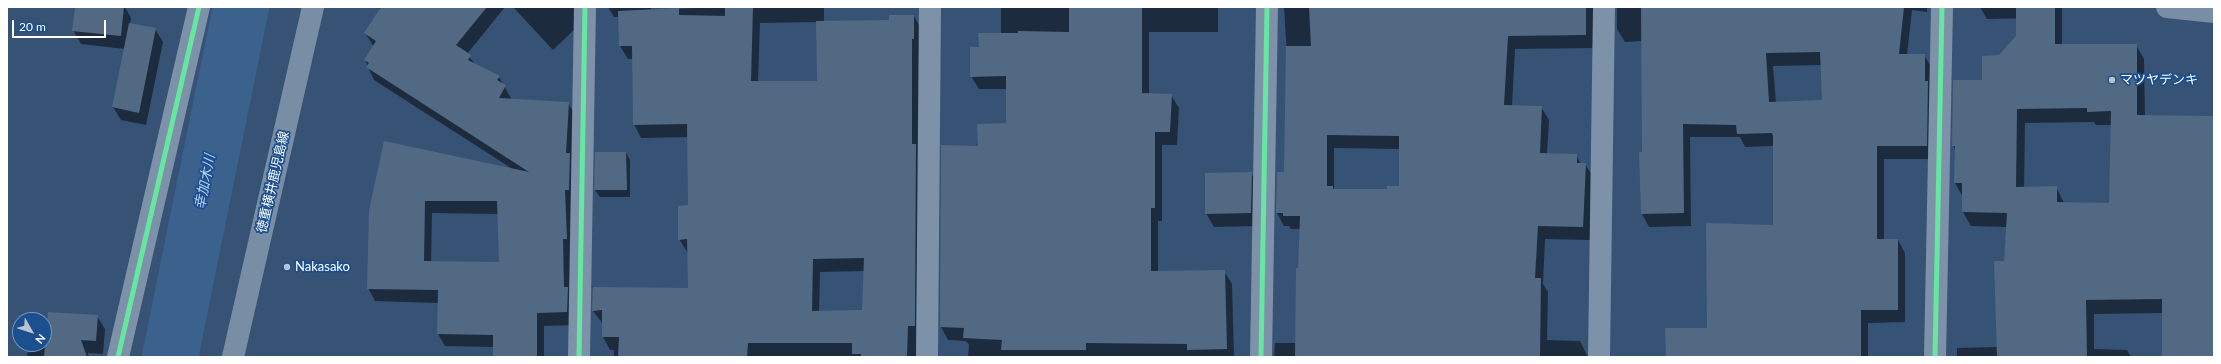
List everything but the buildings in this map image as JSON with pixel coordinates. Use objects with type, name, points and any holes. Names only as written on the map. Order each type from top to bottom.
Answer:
[{"type":"main road","name":"徳重横井鹿児島線","points":[[233,357],[313,7]]},
{"type":"main road","points":[[2167,7],[2214,12]]},
{"type":"street","points":[[118,357],[199,7]]},
{"type":"street","points":[[579,357],[585,7]]},
{"type":"street","points":[[927,357],[930,7]]},
{"type":"street","points":[[1262,357],[1267,7]]},
{"type":"street","points":[[1599,357],[1604,7]]},
{"type":"street","points":[[1935,357],[1942,7]]},
{"type":"waterway","name":"幸加木川","points":[[170,357],[241,7]]},
{"type":"cycle path","points":[[118,357],[199,7]]},
{"type":"cycle path","points":[[579,357],[585,7]]},
{"type":"cycle path","points":[[1261,357],[1267,7]]},
{"type":"cycle path","points":[[1935,357],[1942,7]]},
{"type":"place","name":"マツヤデンキ","points":[[2112,80]]},
{"type":"place","name":"Nakasako","points":[[287,267]]}]
